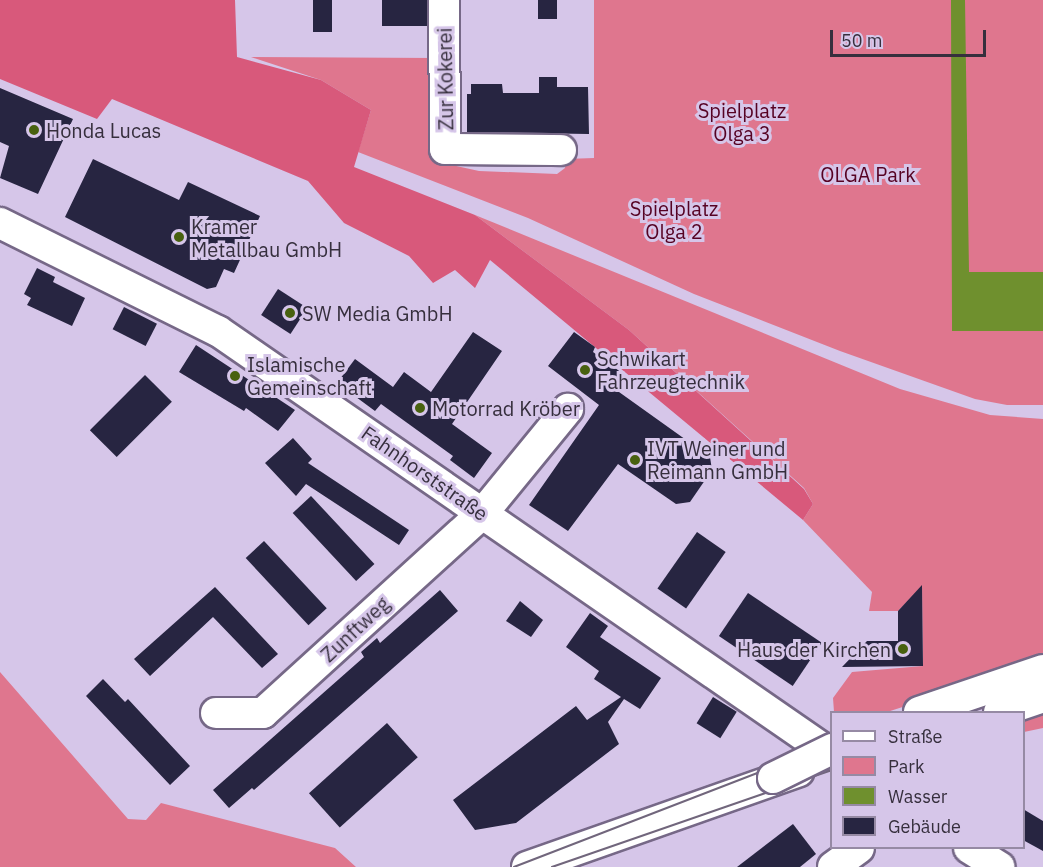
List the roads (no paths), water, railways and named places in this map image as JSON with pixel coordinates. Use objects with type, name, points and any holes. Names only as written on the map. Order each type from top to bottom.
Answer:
[{"type":"street","name":"Zur Kokerei","points":[[444,0],[445,149],[561,150]]},
{"type":"street","name":"Fahnhorststraße","points":[[0,223],[218,331],[830,754]]},
{"type":"street","name":"Zunftweg","points":[[216,713],[263,713],[482,514],[568,409]]},
{"type":"street","points":[[922,711],[1043,669]]},
{"type":"street","points":[[1002,711],[1043,697]]},
{"type":"street","points":[[773,778],[830,750]]},
{"type":"street","points":[[527,867],[773,778],[830,764]]},
{"type":"street","points":[[833,867],[857,849]]},
{"type":"street","points":[[971,849],[999,867]]},
{"type":"water","points":[[951,0],[965,0],[969,272],[1043,272],[1043,331],[952,331]]},
{"type":"tram line","points":[[514,867],[830,745]]},
{"type":"tram line","points":[[552,867],[830,771]]},
{"type":"place","name":"Honda Lucas","points":[[34,130]]},
{"type":"place","name":"Kramer Metallbau GmbH","points":[[179,237]]},
{"type":"place","name":"SW Media GmbH","points":[[290,313]]},
{"type":"place","name":"Schwikart Fahrzeugtechnik","points":[[585,370]]},
{"type":"place","name":"Islamische Gemeinschaft","points":[[235,376]]},
{"type":"place","name":"Motorrad Kröber","points":[[420,408]]},
{"type":"place","name":"IVT Weiner und Reimann GmbH","points":[[635,460]]},
{"type":"place","name":"Haus der Kirchen","points":[[903,649]]},
{"type":"park label","name":"Spielplatz Olga 3","points":[[742,122]]},
{"type":"park label","name":"OLGA Park","points":[[868,174]]},
{"type":"park label","name":"Spielplatz Olga 2","points":[[674,220]]}]
